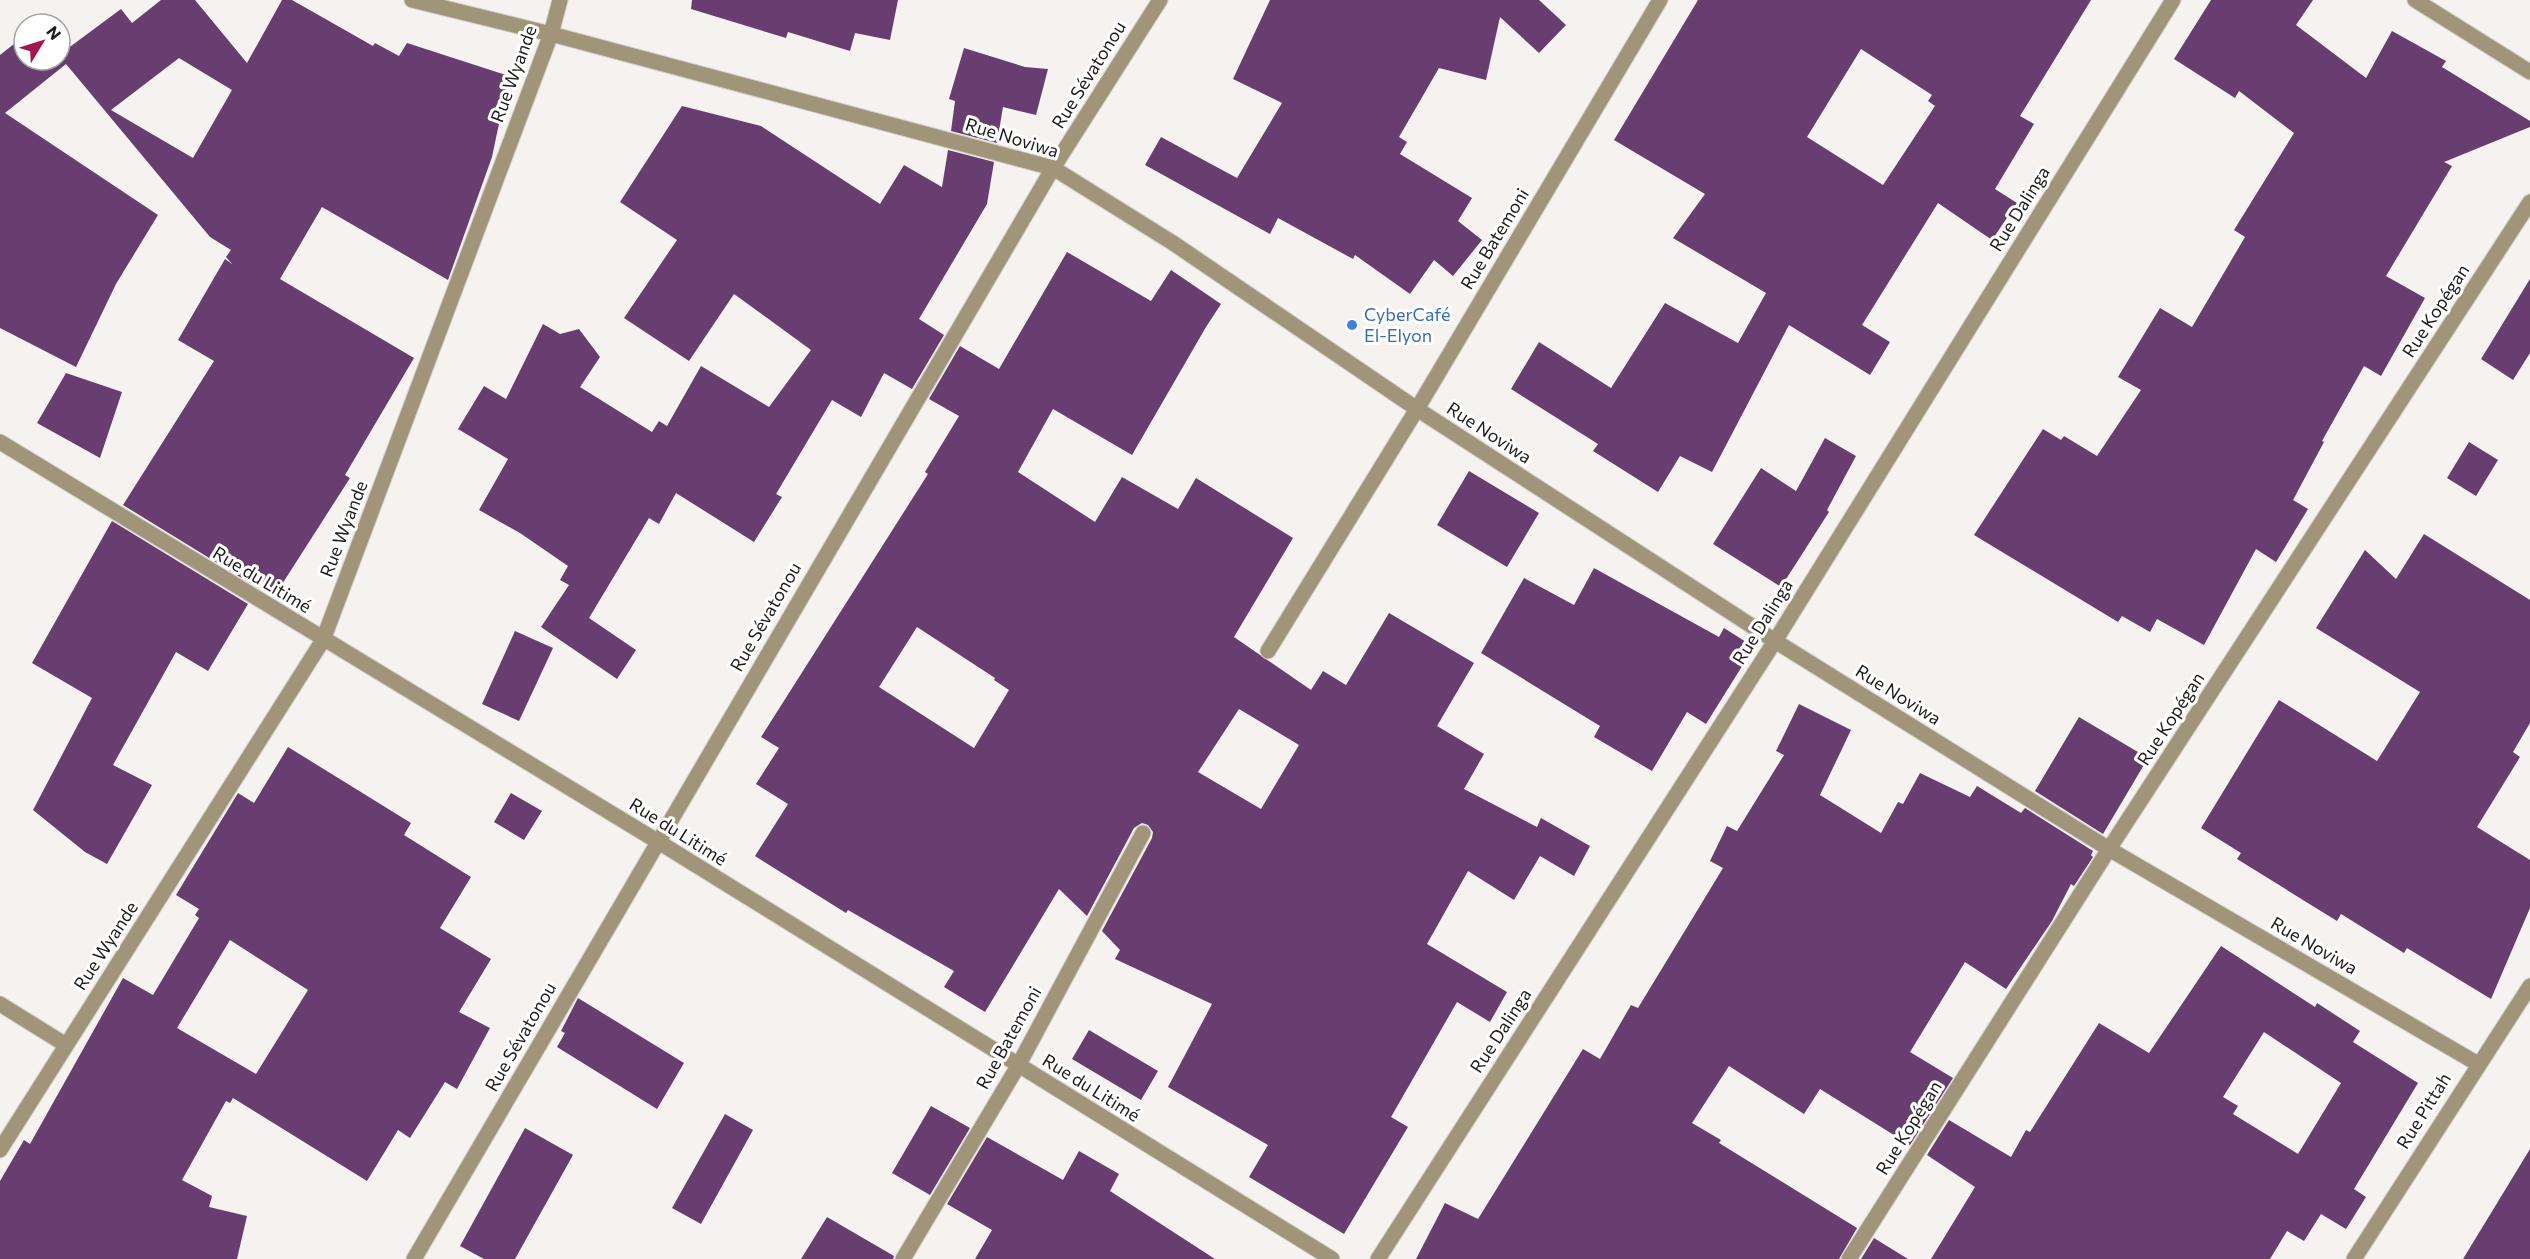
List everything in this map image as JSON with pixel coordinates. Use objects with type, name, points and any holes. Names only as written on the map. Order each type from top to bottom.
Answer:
[{"type":"street","name":"Rue Noviwa","points":[[412,0],[550,34],[1053,168],[1173,243],[1417,409],[1775,641],[2109,849],[2478,1064]]},
{"type":"street","name":"Rue Wyande","points":[[0,1150],[323,640],[550,34],[560,0]]},
{"type":"street","name":"Rue Sévatonou","points":[[414,1259],[1053,168],[1160,0]]},
{"type":"street","name":"Rue Batemoni","points":[[1268,651],[1417,409],[1660,0]]},
{"type":"street","name":"Rue Dalinga","points":[[1378,1259],[1775,641],[2173,0]]},
{"type":"street","points":[[2415,0],[2530,72]]},
{"type":"street","name":"Rue Kopégan","points":[[1849,1259],[2109,849],[2530,202]]},
{"type":"street","name":"Rue du Litimé","points":[[0,442],[657,841],[1332,1259]]},
{"type":"street","name":"Rue Batemoni","points":[[903,1259],[1018,1066],[1143,833]]},
{"type":"street","name":"Rue Pittah","points":[[2354,1259],[2530,986]]},
{"type":"street","points":[[0,1004],[66,1045]]},
{"type":"building","points":[[161,0],[195,0],[247,63],[282,0],[292,0],[373,46],[375,43],[399,56],[407,43],[509,76],[492,157],[448,280],[322,207],[280,279],[414,358],[345,475],[350,478],[277,592],[262,582],[258,588],[123,505],[214,361],[178,340],[225,259],[232,264],[226,257],[231,250],[210,237],[72,71],[72,45],[121,9],[132,23]],"holes":[[[179,58],[232,90],[193,158],[111,110]]]},
{"type":"building","points":[[692,0],[898,0],[890,40],[855,33],[850,51],[788,32],[786,38],[691,9]]},
{"type":"building","points":[[1270,0],[1539,0],[1566,25],[1539,53],[1500,17],[1486,80],[1439,68],[1399,137],[1407,142],[1400,154],[1472,198],[1458,221],[1482,240],[1453,276],[1434,260],[1410,294],[1355,255],[1353,259],[1278,218],[1270,234],[1145,165],[1161,137],[1237,178],[1282,103],[1233,79]]},
{"type":"building","points":[[1698,0],[2091,0],[2020,116],[2034,124],[1995,189],[2017,203],[1992,240],[1938,203],[1862,325],[1890,342],[1870,375],[1789,325],[1712,472],[1680,456],[1658,492],[1593,451],[1598,444],[1511,389],[1539,342],[1611,388],[1665,303],[1738,343],[1766,293],[1673,238],[1705,194],[1614,140]],"holes":[[[1861,49],[1932,95],[1928,101],[1935,106],[1883,185],[1807,137]]]},
{"type":"building","points":[[2211,0],[2313,0],[2296,25],[2366,78],[2392,31],[2446,61],[2442,67],[2530,121],[2530,127],[2444,162],[2452,166],[2386,276],[2425,298],[2381,376],[2364,366],[2322,441],[2324,442],[2293,500],[2308,509],[2276,562],[2256,549],[2204,645],[2157,619],[2150,632],[2122,616],[2118,622],[1974,535],[2043,429],[2061,440],[2064,436],[2097,456],[2141,390],[2118,377],[2160,308],[2192,327],[2245,237],[2234,230],[2294,133],[2239,91],[2235,98],[2174,59]]},
{"type":"building","points":[[12,46],[12,72],[56,72],[5,113],[158,215],[116,284],[76,367],[0,328],[0,55]]},
{"type":"building","points":[[964,48],[1025,67],[1048,69],[1036,115],[1003,107],[997,143],[951,131],[955,101],[949,99]]},
{"type":"building","points":[[682,106],[761,126],[880,204],[904,165],[942,187],[948,150],[994,162],[987,204],[919,319],[944,335],[912,389],[884,373],[861,417],[832,400],[776,494],[782,497],[754,542],[676,493],[659,524],[649,518],[589,618],[636,650],[617,679],[541,627],[569,585],[560,580],[568,566],[520,533],[479,510],[508,459],[458,429],[484,386],[506,399],[543,324],[560,334],[579,329],[600,357],[580,387],[652,432],[659,421],[667,426],[701,366],[769,407],[811,350],[734,294],[689,361],[624,318],[677,240],[620,202]]},
{"type":"building","points":[[1067,252],[1151,301],[1171,270],[1221,304],[1132,455],[1053,409],[1018,472],[1095,522],[1122,477],[1178,509],[1196,478],[1293,538],[1234,637],[1311,690],[1323,671],[1346,685],[1389,613],[1474,663],[1437,726],[1484,754],[1464,789],[1537,827],[1541,818],[1590,846],[1574,876],[1540,856],[1514,900],[1468,871],[1427,944],[1507,992],[1490,1022],[1457,1002],[1391,1117],[1408,1127],[1344,1234],[1249,1177],[1268,1145],[1168,1087],[1212,1004],[1115,959],[1120,950],[1102,931],[1152,838],[1153,832],[1148,825],[1142,823],[1134,828],[1087,916],[1059,889],[985,1012],[944,987],[954,971],[848,910],[846,913],[755,856],[788,804],[756,784],[779,748],[761,737],[928,474],[925,472],[959,416],[929,399],[960,346],[999,369]],"holes":[[[917,627],[995,678],[994,680],[1009,690],[974,748],[879,687]],[[1239,709],[1299,745],[1261,809],[1198,772]]]},
{"type":"building","points":[[2530,279],[2530,353],[2513,380],[2481,359]]},
{"type":"building","points":[[66,373],[122,392],[100,458],[37,423]]},
{"type":"building","points":[[1825,438],[1856,456],[1827,510],[1829,512],[1781,587],[1713,544],[1761,468],[1796,491]]},
{"type":"building","points":[[2469,442],[2498,460],[2476,496],[2447,478]]},
{"type":"building","points":[[1469,471],[1539,513],[1507,567],[1437,525]]},
{"type":"building","points":[[112,521],[248,604],[208,671],[176,652],[113,765],[152,785],[107,864],[85,852],[33,810],[92,698],[32,663]]},
{"type":"building","points":[[2424,534],[2530,600],[2530,723],[2513,752],[2520,757],[2477,827],[2530,860],[2530,908],[2491,999],[2407,948],[2404,953],[2341,914],[2337,921],[2237,859],[2241,853],[2201,828],[2279,700],[2377,761],[2420,692],[2316,628],[2365,550],[2396,579]]},
{"type":"building","points":[[1594,568],[1719,637],[1724,628],[1754,647],[1706,724],[1687,712],[1652,771],[1594,737],[1600,726],[1481,653],[1524,578],[1574,605]]},
{"type":"building","points":[[515,631],[553,648],[519,721],[482,704]]},
{"type":"building","points":[[1799,704],[1851,730],[1820,795],[1881,833],[1898,802],[1903,804],[1920,773],[1970,797],[1977,786],[2021,813],[2025,808],[2093,851],[2091,855],[2093,857],[2074,886],[2071,884],[2052,921],[2006,989],[1965,962],[1910,1052],[1953,1078],[1910,1145],[1820,1089],[1804,1114],[1729,1066],[1692,1123],[1721,1140],[1719,1143],[1857,1228],[1839,1259],[1416,1259],[1445,1203],[1478,1219],[1583,1049],[1600,1059],[1631,1005],[1638,1008],[1723,868],[1710,861],[1727,826],[1737,831],[1784,755],[1776,751]]},
{"type":"building","points":[[2079,717],[2148,758],[2103,834],[2035,791]]},
{"type":"building","points":[[288,747],[411,823],[404,835],[471,877],[440,928],[491,959],[459,1012],[490,1028],[457,1089],[445,1082],[410,1138],[398,1130],[367,1181],[233,1098],[230,1103],[226,1101],[182,1180],[212,1196],[209,1207],[247,1216],[237,1259],[0,1259],[0,1181],[24,1140],[30,1144],[123,978],[153,995],[199,918],[195,915],[199,909],[176,895],[238,793],[254,803]],"holes":[[[230,940],[308,990],[256,1074],[177,1028]]]},
{"type":"building","points":[[511,793],[542,811],[524,840],[494,822]]},
{"type":"building","points":[[2221,946],[2315,1007],[2317,1003],[2360,1031],[2353,1042],[2418,1083],[2354,1189],[2366,1197],[2346,1229],[2321,1214],[2304,1241],[2287,1231],[2270,1259],[1931,1259],[1975,1187],[1927,1155],[1949,1120],[2011,1157],[2026,1130],[2030,1132],[2099,1023],[2149,1053]],"holes":[[[2264,1032],[2341,1083],[2298,1154],[2233,1114],[2238,1106],[2223,1097]]]},
{"type":"building","points":[[578,998],[684,1063],[657,1109],[557,1047],[565,1033],[561,1031]]},
{"type":"building","points":[[1089,1030],[1158,1071],[1141,1100],[1072,1059]]},
{"type":"building","points":[[931,1106],[970,1128],[930,1195],[892,1173]]},
{"type":"building","points":[[725,1114],[753,1130],[701,1224],[672,1208]]},
{"type":"building","points":[[525,1128],[573,1155],[515,1259],[484,1259],[460,1246]]},
{"type":"building","points":[[987,1137],[1063,1180],[1079,1151],[1119,1174],[1110,1191],[1215,1259],[975,1259],[992,1230],[947,1204]]},
{"type":"building","points":[[2530,1149],[2530,1259],[2463,1259]]},
{"type":"building","points":[[827,1217],[894,1256],[893,1259],[801,1259]]},
{"type":"building","points":[[1874,1238],[1908,1259],[1861,1259]]},
{"type":"place","name":"CyberCafé El-Elyon","points":[[1352,325]]}]
